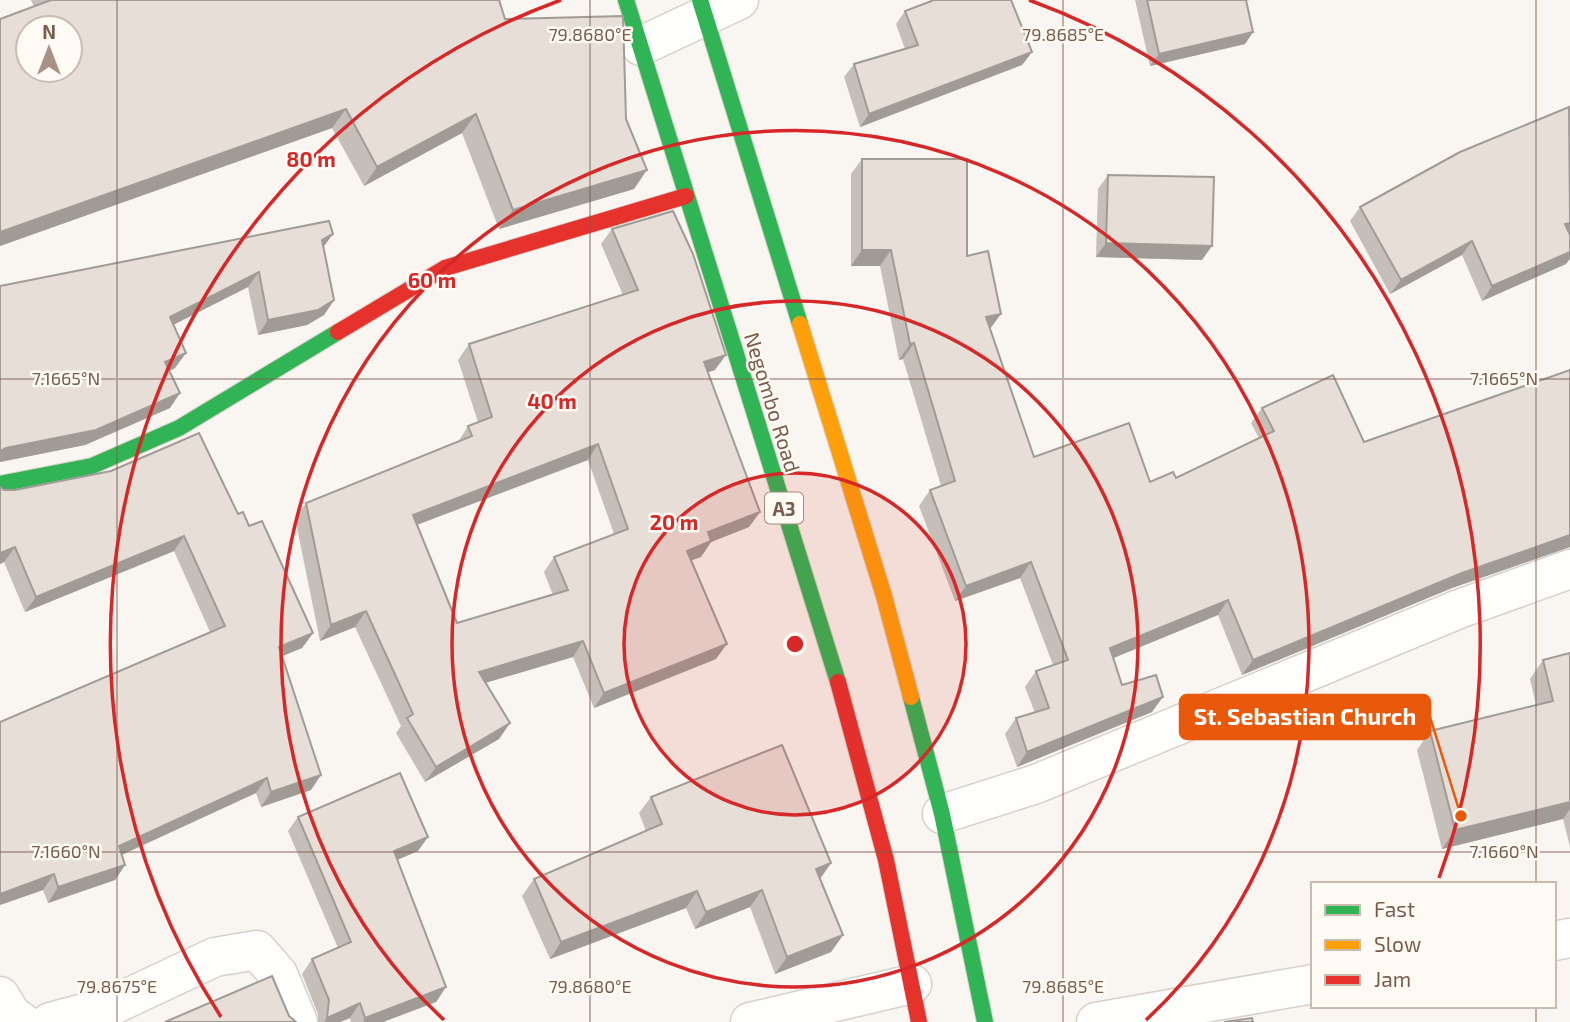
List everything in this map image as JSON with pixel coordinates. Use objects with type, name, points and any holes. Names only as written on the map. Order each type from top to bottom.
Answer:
[{"type":"main road","name":"Negombo Road","points":[[626,0],[854,734],[886,860],[919,1022]]},
{"type":"main road","points":[[703,8],[884,596],[942,814],[985,1022]]},
{"type":"main road","points":[[0,484],[92,466],[179,428],[445,268],[687,196]]},
{"type":"street","points":[[641,46],[703,8],[739,0]]},
{"type":"street","points":[[942,814],[1036,784],[1459,609],[1570,569]]},
{"type":"street","points":[[50,1022],[113,1005],[215,957],[257,950],[278,974],[298,1022]]},
{"type":"street","points":[[750,1022],[912,984]]},
{"type":"street","points":[[1096,1022],[1311,984]]},
{"type":"street","points":[[0,996],[11,1014],[22,1022]]},
{"type":"building","points":[[51,0],[499,0],[505,19],[623,16],[626,119],[647,170],[513,210],[476,114],[377,167],[346,109],[0,232],[0,19]]},
{"type":"building","points":[[934,0],[1011,0],[1032,52],[869,114],[854,64],[918,45],[905,11]]},
{"type":"building","points":[[1147,0],[1246,0],[1253,32],[1159,54]]},
{"type":"building","points":[[1569,107],[1570,223],[1565,224],[1570,235],[1570,252],[1492,286],[1472,241],[1401,280],[1360,207],[1460,152]]},
{"type":"building","points":[[862,159],[967,159],[967,256],[988,251],[1001,314],[986,317],[1034,457],[1129,423],[1150,482],[1173,472],[1176,478],[1274,431],[1262,408],[1333,375],[1364,442],[1570,370],[1570,535],[1462,573],[1253,660],[1228,600],[1110,648],[1122,685],[1156,675],[1163,697],[1027,752],[1016,718],[1049,708],[1036,671],[1068,660],[1031,562],[966,586],[930,490],[955,481],[914,343],[910,344],[891,250],[862,250]]},
{"type":"building","points":[[1108,175],[1214,177],[1212,246],[1106,243]]},
{"type":"building","points":[[673,211],[693,254],[726,355],[704,362],[760,512],[708,532],[711,541],[687,551],[727,644],[604,693],[583,641],[479,672],[510,723],[436,767],[407,718],[413,714],[366,611],[331,625],[306,503],[472,436],[468,426],[492,417],[469,344],[638,290],[612,229]],"holes":[[[598,444],[628,529],[554,557],[568,590],[457,623],[413,515]]]},
{"type":"building","points":[[329,221],[333,234],[322,240],[334,300],[318,310],[268,320],[259,272],[170,317],[186,353],[165,362],[180,393],[96,430],[0,451],[0,286]]},
{"type":"building","points":[[199,433],[238,514],[243,512],[249,526],[262,521],[313,633],[279,647],[321,775],[271,792],[267,778],[119,846],[125,865],[58,887],[54,874],[0,894],[0,722],[225,626],[184,536],[36,597],[15,547],[0,553],[0,487],[4,490],[15,490],[111,471]]},
{"type":"building","points":[[1570,653],[1570,802],[1455,830],[1430,731],[1553,701],[1543,660]]},
{"type":"building","points":[[782,745],[831,863],[816,869],[843,935],[787,957],[762,890],[706,912],[697,891],[561,942],[534,879],[662,824],[651,797]]},
{"type":"building","points":[[400,773],[428,837],[394,851],[446,987],[365,1018],[360,1003],[327,1018],[329,1000],[312,959],[351,942],[298,817]]},
{"type":"building","points":[[272,976],[289,1016],[296,1022],[165,1022]]},
{"type":"building","points":[[1252,1018],[1253,1022],[1224,1022]]},
{"type":"traffic: fast","points":[[626,0],[838,682]]},
{"type":"traffic: fast","points":[[700,0],[800,324]]},
{"type":"traffic: fast","points":[[0,484],[92,466],[179,428],[338,332]]},
{"type":"traffic: fast","points":[[911,697],[942,814],[985,1022]]},
{"type":"traffic: slow","points":[[800,324],[884,596],[911,697]]},
{"type":"traffic: jam","points":[[338,332],[445,268],[686,196]]},
{"type":"traffic: jam","points":[[838,682],[886,860],[919,1022]]},
{"type":"place","name":"St. Sebastian Church","points":[[1461,816]]}]
